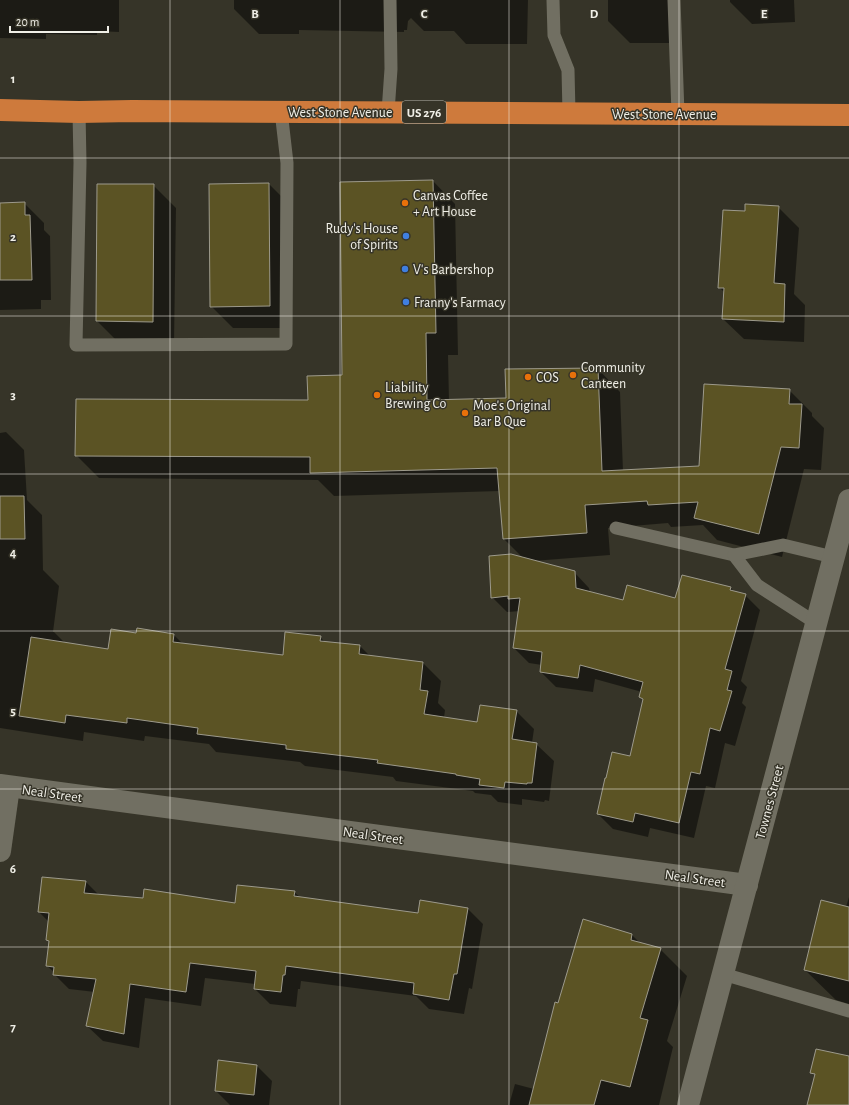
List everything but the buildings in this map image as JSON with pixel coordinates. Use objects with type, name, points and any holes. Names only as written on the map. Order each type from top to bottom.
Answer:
[{"type":"highway","name":"West Stone Avenue","points":[[0,110],[79,112],[282,111],[849,115]]},
{"type":"street","name":"Townes Street","points":[[688,1105],[849,500]]},
{"type":"street","name":"Neal Street","points":[[4,786],[747,885]]},
{"type":"street","points":[[0,851],[4,786]]},
{"type":"lane","points":[[388,112],[391,69],[390,0]]},
{"type":"lane","points":[[553,0],[554,35],[568,70],[568,114]]},
{"type":"lane","points":[[674,0],[678,114]]},
{"type":"lane","points":[[79,112],[80,163],[76,345],[99,345],[286,344],[287,163],[282,111]]},
{"type":"lane","points":[[616,528],[734,555],[783,545],[833,557]]},
{"type":"lane","points":[[734,555],[757,585],[816,623]]},
{"type":"lane","points":[[723,974],[849,1011]]},
{"type":"place","name":"Canvas Coffee + Art House","points":[[405,203]]},
{"type":"place","name":"Rudy's House of Spirits","points":[[406,236]]},
{"type":"place","name":"V's Barbershop","points":[[405,269]]},
{"type":"place","name":"Franny's Farmacy","points":[[406,302]]},
{"type":"place","name":"Community Canteen","points":[[573,375]]},
{"type":"place","name":"COS","points":[[528,377]]},
{"type":"place","name":"Liability Brewing Co","points":[[377,395]]},
{"type":"place","name":"Moe's Original Bar B Que","points":[[465,413]]}]
